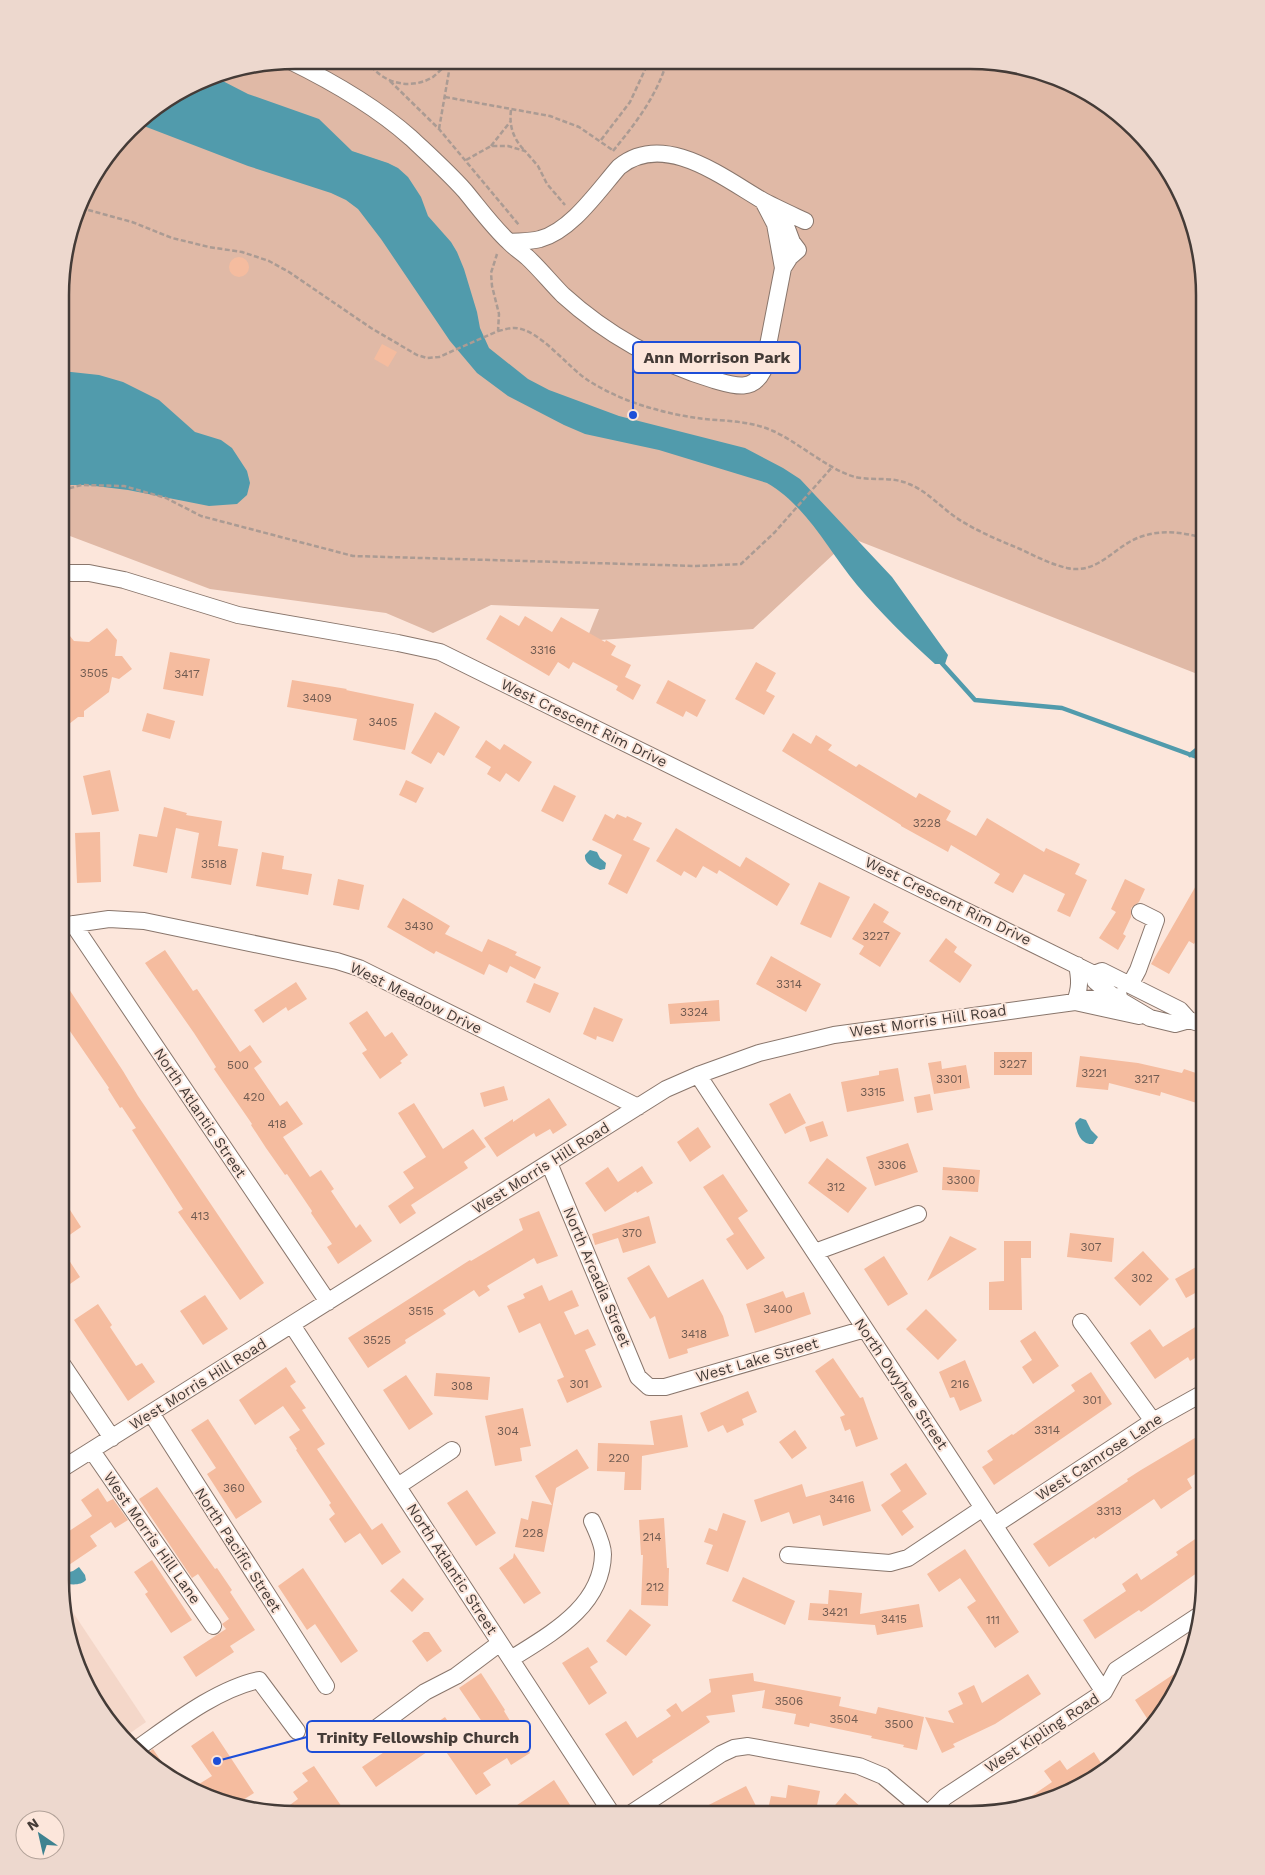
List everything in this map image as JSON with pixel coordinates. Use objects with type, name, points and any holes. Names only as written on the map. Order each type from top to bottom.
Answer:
[{"type":"street","points":[[306,69],[327,79],[369,105],[410,137],[445,170],[503,248],[527,257],[564,295],[597,322],[645,353],[688,372],[733,386],[750,385],[759,380],[763,371],[783,268],[775,224],[763,201]]},
{"type":"street","points":[[503,248],[540,239],[561,230],[576,216],[619,167],[628,160],[644,155],[674,155],[696,162],[763,201],[805,221],[795,226],[789,232]]},
{"type":"street","points":[[780,208],[792,242],[798,250],[790,257],[783,268]]},
{"type":"street","name":"West Crescent Rim Drive","points":[[69,573],[89,573],[124,580],[238,615],[440,652],[1094,974],[1102,971],[1180,1010],[1196,1021]]},
{"type":"street","points":[[1130,986],[1156,920],[1140,912]]},
{"type":"street","name":"West Meadow Drive","points":[[69,925],[109,919],[144,921],[337,961],[359,968],[638,1107]]},
{"type":"street","name":"North Atlantic Street","points":[[69,928],[328,1302]]},
{"type":"street","points":[[1075,1002],[1080,988],[1077,965]]},
{"type":"street","name":"West Crescent Rim Drive","points":[[1094,974],[1095,981],[1113,996],[1150,1018],[1175,1024],[1196,1022]]},
{"type":"street","name":"West Morris Hill Road","points":[[69,1465],[666,1089],[698,1075],[759,1053],[834,1035],[1086,999],[1113,996],[1151,996]]},
{"type":"street","name":"West Morris Hill Road","points":[[1075,1002],[1150,1018]]},
{"type":"street","name":"North Owyhee Street","points":[[698,1075],[1104,1692]]},
{"type":"street","name":"North Arcadia Street","points":[[549,1163],[638,1377],[649,1388]]},
{"type":"street","points":[[815,1252],[918,1214]]},
{"type":"street","points":[[1081,1322],[1153,1421]]},
{"type":"street","name":"North Atlantic Street","points":[[292,1325],[607,1806]]},
{"type":"street","name":"West Lake Street","points":[[649,1388],[665,1387],[865,1329]]},
{"type":"street","points":[[69,1374],[112,1438]]},
{"type":"street","name":"West Camrose Lane","points":[[994,1526],[1153,1421],[1196,1397]]},
{"type":"street","name":"North Pacific Street","points":[[151,1413],[326,1686]]},
{"type":"street","points":[[398,1486],[452,1450]]},
{"type":"street","name":"West Morris Hill Lane","points":[[92,1451],[212,1626]]},
{"type":"street","points":[[788,1555],[890,1563],[908,1558],[983,1508]]},
{"type":"street","points":[[511,1659],[560,1628],[582,1607],[597,1582],[603,1552],[592,1521]]},
{"type":"street","name":"West Kipling Road","points":[[935,1806],[945,1797],[1104,1692],[1116,1670],[1193,1619]]},
{"type":"street","points":[[359,1741],[425,1692],[456,1676],[500,1643]]},
{"type":"street","points":[[141,1746],[218,1695],[243,1683],[259,1680],[297,1731]]},
{"type":"street","points":[[642,1806],[721,1754],[734,1748],[748,1746],[859,1766],[883,1776],[918,1806]]},
{"type":"path","points":[[374,69],[439,129],[520,226]]},
{"type":"path","points":[[390,82],[417,83],[431,78],[441,69]]},
{"type":"path","points":[[439,129],[450,69]]},
{"type":"path","points":[[601,140],[630,102],[646,69]]},
{"type":"path","points":[[607,158],[640,117],[665,69]]},
{"type":"path","points":[[445,97],[550,116],[580,127],[614,151]]},
{"type":"path","points":[[511,110],[510,122],[517,142],[538,166],[552,190],[566,206],[560,213]]},
{"type":"path","points":[[466,160],[491,146],[510,122]]},
{"type":"path","points":[[491,146],[508,146],[525,152]]},
{"type":"path","points":[[86,209],[132,222],[172,238],[209,247],[242,252],[269,261],[289,272],[371,328],[417,355],[427,358],[439,357],[498,331],[514,328],[526,330],[540,339],[568,366],[588,381],[615,395],[657,410],[701,419],[748,423],[773,430],[833,466],[856,477],[896,479],[910,484],[963,522],[1004,542],[1068,568],[1083,569],[1092,567],[1108,559],[1122,546],[1142,536],[1166,531],[1196,536]]},
{"type":"path","points":[[498,331],[499,314],[492,286],[491,273],[503,248]]},
{"type":"path","points":[[69,488],[82,484],[124,486],[166,498],[201,516],[353,556],[696,566],[741,564],[775,532],[833,466]]},
{"type":"shaded area","points":[[280,69],[985,69],[1015,73],[1057,86],[1084,99],[1108,115],[1130,135],[1150,157],[1166,182],[1179,208],[1189,236],[1196,280],[1196,673],[851,538],[753,629],[586,641],[599,609],[491,605],[433,633],[386,613],[210,589],[70,536],[69,280],[76,236],[86,208],[99,182],[115,157],[157,115],[195,92],[236,76]]},
{"type":"shaded area","points":[[71,1609],[146,1722],[129,1734],[115,1718],[99,1694],[86,1667],[76,1639]]},
{"type":"water","points":[[222,81],[248,94],[319,119],[352,151],[398,168],[408,177],[421,197],[428,216],[451,242],[457,252],[464,269],[480,328],[489,348],[528,379],[549,390],[619,416],[745,448],[800,479],[892,577],[948,655],[945,664],[935,664],[894,626],[846,572],[805,516],[781,493],[767,483],[659,450],[585,434],[508,396],[477,373],[450,341],[381,239],[358,209],[346,200],[331,193],[248,166],[145,126],[157,115],[181,99]]},
{"type":"water","points":[[69,372],[99,375],[123,382],[159,400],[195,432],[221,440],[232,448],[247,471],[250,483],[247,495],[237,504],[209,506],[128,490],[87,485],[69,485]]},
{"type":"water","points":[[590,850],[597,852],[606,863],[605,869],[600,870],[587,863],[585,855]]},
{"type":"water","points":[[1080,1118],[1086,1120],[1091,1130],[1098,1137],[1093,1144],[1085,1143],[1078,1134],[1075,1123]]},
{"type":"water","points":[[79,1567],[86,1580],[81,1583],[69,1584],[69,1572]]},
{"type":"building","points":[[239,257],[246,260],[249,267],[246,274],[239,277],[232,274],[229,267],[232,260]]},
{"type":"building","points":[[382,344],[397,352],[388,367],[374,359]]},
{"type":"building","points":[[500,615],[519,626],[525,616],[552,632],[561,617],[605,642],[606,640],[616,646],[611,655],[631,665],[625,677],[641,685],[633,700],[616,690],[618,686],[573,662],[569,669],[558,662],[549,676],[486,639]]},
{"type":"building","points":[[107,628],[117,640],[115,656],[122,656],[132,669],[119,679],[112,677],[109,692],[84,711],[84,717],[78,717],[69,724],[69,635],[74,641],[89,642]]},
{"type":"building","points":[[170,652],[210,659],[203,696],[163,689]]},
{"type":"building","points":[[756,662],[776,673],[766,691],[775,696],[764,715],[735,699]]},
{"type":"building","points":[[292,680],[347,689],[414,704],[405,750],[353,740],[357,719],[287,707]]},
{"type":"building","points":[[668,680],[706,700],[697,717],[686,711],[683,717],[656,703]]},
{"type":"building","points":[[435,712],[460,727],[444,756],[438,752],[431,764],[411,753]]},
{"type":"building","points":[[147,713],[175,721],[170,739],[142,731]]},
{"type":"building","points":[[793,733],[811,744],[816,735],[832,745],[828,750],[856,767],[859,764],[916,798],[919,793],[951,811],[946,820],[976,836],[987,818],[1044,852],[1046,848],[1080,864],[1075,874],[1087,880],[1070,917],[1057,911],[1065,894],[1024,874],[1013,893],[994,883],[1000,874],[951,845],[948,852],[901,826],[782,751]]},
{"type":"building","points":[[486,740],[500,750],[504,744],[532,762],[519,782],[506,773],[500,782],[487,774],[491,767],[475,757]]},
{"type":"building","points":[[110,770],[119,811],[92,815],[83,776]]},
{"type":"building","points":[[406,780],[424,788],[416,803],[399,795]]},
{"type":"building","points":[[554,785],[576,796],[563,822],[541,811]]},
{"type":"building","points":[[164,807],[187,813],[186,815],[222,821],[218,846],[238,849],[231,885],[191,878],[199,833],[176,828],[167,873],[133,866],[139,834],[157,837]]},
{"type":"building","points":[[605,814],[614,819],[617,814],[626,818],[627,816],[642,823],[633,840],[650,848],[627,894],[608,884],[622,855],[592,840]]},
{"type":"building","points":[[676,828],[740,867],[746,857],[790,884],[777,906],[719,870],[717,874],[703,866],[696,878],[684,871],[681,876],[656,861]]},
{"type":"building","points":[[100,832],[101,882],[77,883],[75,833]]},
{"type":"building","points":[[262,852],[284,856],[282,869],[312,874],[308,895],[256,886]]},
{"type":"building","points":[[338,879],[364,885],[359,910],[333,905]]},
{"type":"building","points":[[1125,879],[1145,889],[1139,902],[1131,908],[1131,917],[1123,934],[1126,936],[1118,950],[1099,938],[1116,912],[1111,909]]},
{"type":"building","points":[[819,882],[850,897],[831,938],[800,924]]},
{"type":"building","points":[[1196,886],[1196,941],[1194,944],[1189,941],[1169,974],[1151,964]]},
{"type":"building","points":[[403,898],[450,926],[445,934],[482,952],[488,939],[517,952],[515,955],[541,967],[535,979],[510,966],[507,973],[489,964],[484,975],[436,951],[434,954],[387,927]]},
{"type":"building","points":[[874,903],[889,912],[883,922],[901,933],[880,967],[859,954],[864,946],[852,939]]},
{"type":"building","points":[[946,938],[957,947],[954,952],[972,965],[960,983],[929,961]]},
{"type":"building","points":[[165,950],[193,991],[197,989],[240,1052],[250,1045],[262,1062],[254,1068],[280,1106],[287,1101],[303,1124],[283,1137],[310,1177],[321,1170],[334,1189],[331,1191],[356,1228],[360,1224],[372,1241],[338,1264],[327,1247],[332,1244],[311,1213],[312,1211],[287,1174],[285,1175],[266,1148],[252,1124],[214,1069],[216,1067],[194,1033],[145,963]]},
{"type":"building","points":[[771,956],[821,984],[806,1012],[756,984]]},
{"type":"building","points":[[296,982],[307,999],[288,1011],[286,1007],[263,1023],[254,1010]]},
{"type":"building","points":[[534,983],[559,993],[550,1013],[526,1002]]},
{"type":"building","points":[[69,989],[138,1096],[264,1283],[240,1300],[178,1212],[183,1209],[132,1130],[136,1128],[122,1107],[120,1108],[109,1088],[69,1030]]},
{"type":"building","points":[[719,1000],[720,1021],[670,1024],[668,1004]]},
{"type":"building","points":[[594,1007],[623,1019],[613,1042],[597,1036],[596,1040],[583,1034]]},
{"type":"building","points":[[367,1011],[385,1037],[392,1032],[408,1055],[400,1061],[402,1063],[380,1079],[362,1053],[367,1050],[349,1023]]},
{"type":"building","points":[[994,1052],[1032,1052],[1032,1075],[994,1075]]},
{"type":"building","points":[[1080,1056],[1138,1063],[1182,1073],[1184,1069],[1196,1073],[1196,1103],[1161,1092],[1160,1096],[1109,1083],[1108,1090],[1076,1087]]},
{"type":"building","points":[[941,1061],[942,1069],[966,1065],[970,1088],[934,1094],[928,1063]]},
{"type":"building","points":[[898,1068],[904,1101],[847,1112],[841,1082],[879,1075],[879,1071]]},
{"type":"building","points":[[504,1086],[508,1100],[484,1107],[480,1093]]},
{"type":"building","points":[[790,1093],[806,1123],[785,1134],[769,1104]]},
{"type":"building","points":[[930,1094],[933,1110],[917,1113],[914,1097]]},
{"type":"building","points":[[549,1098],[567,1125],[553,1134],[550,1129],[536,1137],[534,1133],[497,1157],[484,1138],[513,1119],[513,1122]]},
{"type":"building","points":[[414,1103],[443,1149],[473,1129],[486,1147],[464,1162],[468,1168],[411,1205],[416,1213],[400,1224],[388,1206],[414,1188],[403,1172],[426,1157],[398,1113]]},
{"type":"building","points":[[823,1121],[828,1136],[810,1142],[805,1127]]},
{"type":"building","points":[[698,1127],[711,1147],[690,1162],[677,1142]]},
{"type":"building","points":[[908,1143],[918,1172],[875,1186],[866,1157]]},
{"type":"building","points":[[827,1158],[867,1188],[848,1213],[808,1183]]},
{"type":"building","points":[[642,1166],[653,1183],[637,1193],[636,1191],[605,1212],[585,1183],[608,1167],[618,1182]]},
{"type":"building","points":[[943,1167],[980,1170],[978,1192],[942,1190]]},
{"type":"building","points":[[723,1174],[748,1211],[738,1218],[765,1258],[747,1270],[726,1239],[734,1234],[703,1187]]},
{"type":"building","points":[[69,1208],[81,1227],[69,1235]]},
{"type":"building","points":[[539,1211],[558,1256],[537,1264],[534,1258],[487,1286],[490,1290],[479,1297],[474,1290],[443,1310],[446,1314],[405,1340],[406,1343],[368,1368],[348,1338],[470,1260],[523,1230],[519,1219]]},
{"type":"building","points":[[649,1216],[656,1243],[623,1253],[618,1238],[595,1245],[592,1234]]},
{"type":"building","points":[[1070,1233],[1114,1238],[1112,1262],[1067,1257]]},
{"type":"building","points":[[950,1236],[977,1249],[927,1281],[939,1257]]},
{"type":"building","points":[[1004,1241],[1031,1241],[1031,1258],[1021,1258],[1022,1310],[989,1310],[989,1282],[1004,1281]]},
{"type":"building","points":[[1143,1251],[1169,1279],[1140,1306],[1114,1278]]},
{"type":"building","points":[[884,1256],[908,1294],[888,1306],[864,1269]]},
{"type":"building","points":[[69,1260],[80,1277],[69,1285]]},
{"type":"building","points":[[649,1265],[668,1298],[703,1279],[723,1316],[729,1336],[687,1349],[688,1353],[669,1359],[655,1316],[650,1319],[627,1278]]},
{"type":"building","points":[[1196,1267],[1196,1293],[1186,1298],[1175,1279]]},
{"type":"building","points":[[542,1285],[549,1301],[572,1290],[579,1306],[564,1312],[575,1335],[588,1329],[596,1345],[585,1350],[602,1387],[567,1403],[557,1380],[564,1377],[540,1323],[519,1333],[507,1306],[525,1298],[523,1294]]},
{"type":"building","points":[[783,1291],[786,1298],[804,1292],[811,1314],[755,1333],[746,1304]]},
{"type":"building","points":[[205,1295],[228,1329],[203,1345],[180,1311]]},
{"type":"building","points":[[98,1304],[112,1325],[110,1327],[136,1366],[142,1363],[155,1382],[128,1401],[74,1320]]},
{"type":"building","points":[[926,1309],[957,1340],[938,1360],[906,1329]]},
{"type":"building","points":[[1196,1327],[1196,1357],[1190,1361],[1188,1357],[1155,1379],[1130,1343],[1150,1329],[1163,1347]]},
{"type":"building","points":[[1035,1331],[1059,1366],[1033,1384],[1022,1367],[1032,1360],[1020,1341]]},
{"type":"building","points":[[833,1358],[860,1398],[863,1397],[878,1439],[856,1447],[850,1429],[845,1431],[840,1417],[845,1415],[815,1371]]},
{"type":"building","points":[[965,1360],[982,1401],[960,1411],[954,1397],[950,1398],[939,1372]]},
{"type":"building","points":[[286,1367],[296,1382],[290,1386],[306,1408],[302,1410],[325,1444],[317,1449],[372,1530],[382,1523],[401,1552],[382,1565],[360,1533],[345,1543],[329,1519],[335,1514],[329,1505],[331,1503],[289,1437],[300,1430],[283,1406],[255,1425],[239,1400]]},
{"type":"building","points":[[1091,1372],[1112,1404],[994,1485],[982,1467],[993,1460],[987,1451],[1075,1391],[1071,1385]]},
{"type":"building","points":[[436,1373],[490,1377],[488,1400],[434,1396]]},
{"type":"building","points":[[406,1375],[433,1414],[409,1430],[383,1390]]},
{"type":"building","points":[[748,1391],[757,1412],[742,1419],[744,1425],[727,1433],[723,1425],[708,1432],[700,1413]]},
{"type":"building","points":[[523,1408],[531,1446],[520,1448],[522,1461],[495,1466],[485,1416]]},
{"type":"building","points":[[682,1415],[688,1447],[642,1456],[641,1490],[624,1490],[625,1472],[597,1471],[598,1443],[654,1445],[650,1421]]},
{"type":"building","points":[[208,1419],[262,1502],[236,1519],[207,1474],[216,1468],[191,1430]]},
{"type":"building","points":[[795,1430],[807,1448],[792,1459],[779,1442]]},
{"type":"building","points":[[1196,1437],[1196,1474],[1187,1479],[1192,1488],[1161,1509],[1154,1499],[1095,1539],[1094,1537],[1049,1567],[1033,1544],[1128,1481],[1127,1479]]},
{"type":"building","points":[[577,1449],[589,1468],[556,1488],[544,1552],[515,1547],[521,1518],[528,1520],[532,1501],[552,1505],[535,1476]]},
{"type":"building","points":[[906,1463],[927,1494],[902,1511],[914,1527],[902,1536],[881,1505],[901,1491],[890,1474]]},
{"type":"building","points":[[863,1481],[871,1511],[823,1526],[820,1515],[793,1524],[789,1512],[761,1522],[754,1500],[802,1484],[806,1497]]},
{"type":"building","points":[[157,1487],[215,1569],[217,1568],[255,1630],[230,1646],[234,1652],[196,1677],[183,1657],[226,1629],[222,1624],[229,1619],[198,1574],[192,1578],[139,1499]]},
{"type":"building","points":[[98,1488],[107,1502],[113,1499],[128,1520],[115,1528],[111,1522],[90,1536],[97,1546],[69,1565],[69,1531],[92,1516],[81,1500]]},
{"type":"building","points":[[467,1490],[496,1533],[476,1546],[447,1503]]},
{"type":"building","points":[[723,1513],[746,1521],[728,1572],[706,1564],[713,1545],[704,1542],[709,1528],[717,1531]]},
{"type":"building","points":[[664,1518],[667,1568],[669,1568],[668,1606],[641,1605],[643,1555],[641,1555],[639,1520]]},
{"type":"building","points":[[1196,1538],[1196,1574],[1141,1612],[1139,1610],[1095,1639],[1083,1620],[1126,1591],[1122,1584],[1137,1573],[1141,1580],[1178,1555],[1176,1552]]},
{"type":"building","points":[[965,1549],[1019,1632],[995,1648],[967,1607],[976,1601],[960,1578],[939,1592],[927,1574]]},
{"type":"building","points":[[514,1553],[541,1593],[524,1604],[499,1568],[513,1558]]},
{"type":"building","points":[[152,1560],[192,1620],[171,1633],[145,1594],[148,1592],[134,1572]]},
{"type":"building","points":[[303,1568],[358,1651],[341,1663],[315,1624],[307,1630],[278,1586]]},
{"type":"building","points":[[743,1577],[795,1601],[785,1625],[732,1601]]},
{"type":"building","points":[[403,1578],[424,1599],[412,1612],[390,1591]]},
{"type":"building","points":[[829,1590],[862,1593],[860,1614],[919,1604],[923,1627],[877,1635],[875,1625],[808,1620],[810,1603],[828,1604]]},
{"type":"building","points":[[630,1609],[651,1625],[626,1656],[606,1641]]},
{"type":"building","points":[[424,1632],[429,1632],[442,1651],[427,1662],[412,1641]]},
{"type":"building","points":[[588,1647],[598,1662],[590,1667],[607,1693],[589,1705],[562,1663]]},
{"type":"building","points":[[1177,1672],[1166,1694],[1148,1720],[1135,1700]]},
{"type":"building","points":[[481,1673],[530,1753],[511,1765],[507,1758],[483,1773],[491,1785],[476,1795],[440,1743],[376,1787],[362,1767],[408,1736],[411,1740],[445,1717],[463,1744],[487,1729],[459,1688]]},
{"type":"building","points":[[753,1673],[754,1681],[841,1697],[839,1706],[876,1714],[878,1707],[924,1717],[917,1750],[903,1747],[904,1745],[871,1738],[872,1736],[810,1723],[809,1727],[794,1724],[796,1714],[762,1708],[765,1690],[732,1695],[735,1712],[706,1716],[710,1722],[652,1760],[653,1762],[633,1776],[605,1734],[626,1721],[637,1738],[671,1716],[666,1710],[676,1703],[682,1712],[711,1692],[709,1679]]},
{"type":"building","points":[[1028,1674],[1041,1694],[995,1724],[953,1744],[955,1747],[942,1753],[925,1717],[954,1723],[948,1711],[963,1704],[958,1693],[974,1685],[982,1703]]},
{"type":"building","points":[[213,1731],[254,1793],[242,1800],[198,1785],[212,1776],[191,1746]]},
{"type":"building","points":[[153,1749],[163,1764],[157,1760],[148,1752]]},
{"type":"building","points":[[1094,1752],[1102,1764],[1070,1783],[1026,1800],[1052,1782],[1044,1771],[1060,1760],[1067,1770]]},
{"type":"building","points":[[314,1766],[341,1806],[288,1806],[298,1799],[293,1792],[308,1781],[302,1773]]},
{"type":"building","points":[[554,1780],[571,1806],[516,1806]]},
{"type":"building","points":[[788,1785],[820,1791],[817,1806],[769,1806],[771,1796],[786,1798]]},
{"type":"building","points":[[746,1786],[756,1806],[707,1806]]},
{"type":"building","points":[[845,1793],[860,1806],[834,1806]]},
{"type":"waterway","points":[[939,660],[975,700],[1062,708],[1196,757]]},
{"type":"waterway","points":[[1190,755],[1196,750]]},
{"type":"place","name":"Ann Morrison Park","points":[[633,415]]},
{"type":"place","name":"Trinity Fellowship Church","points":[[217,1761]]}]
